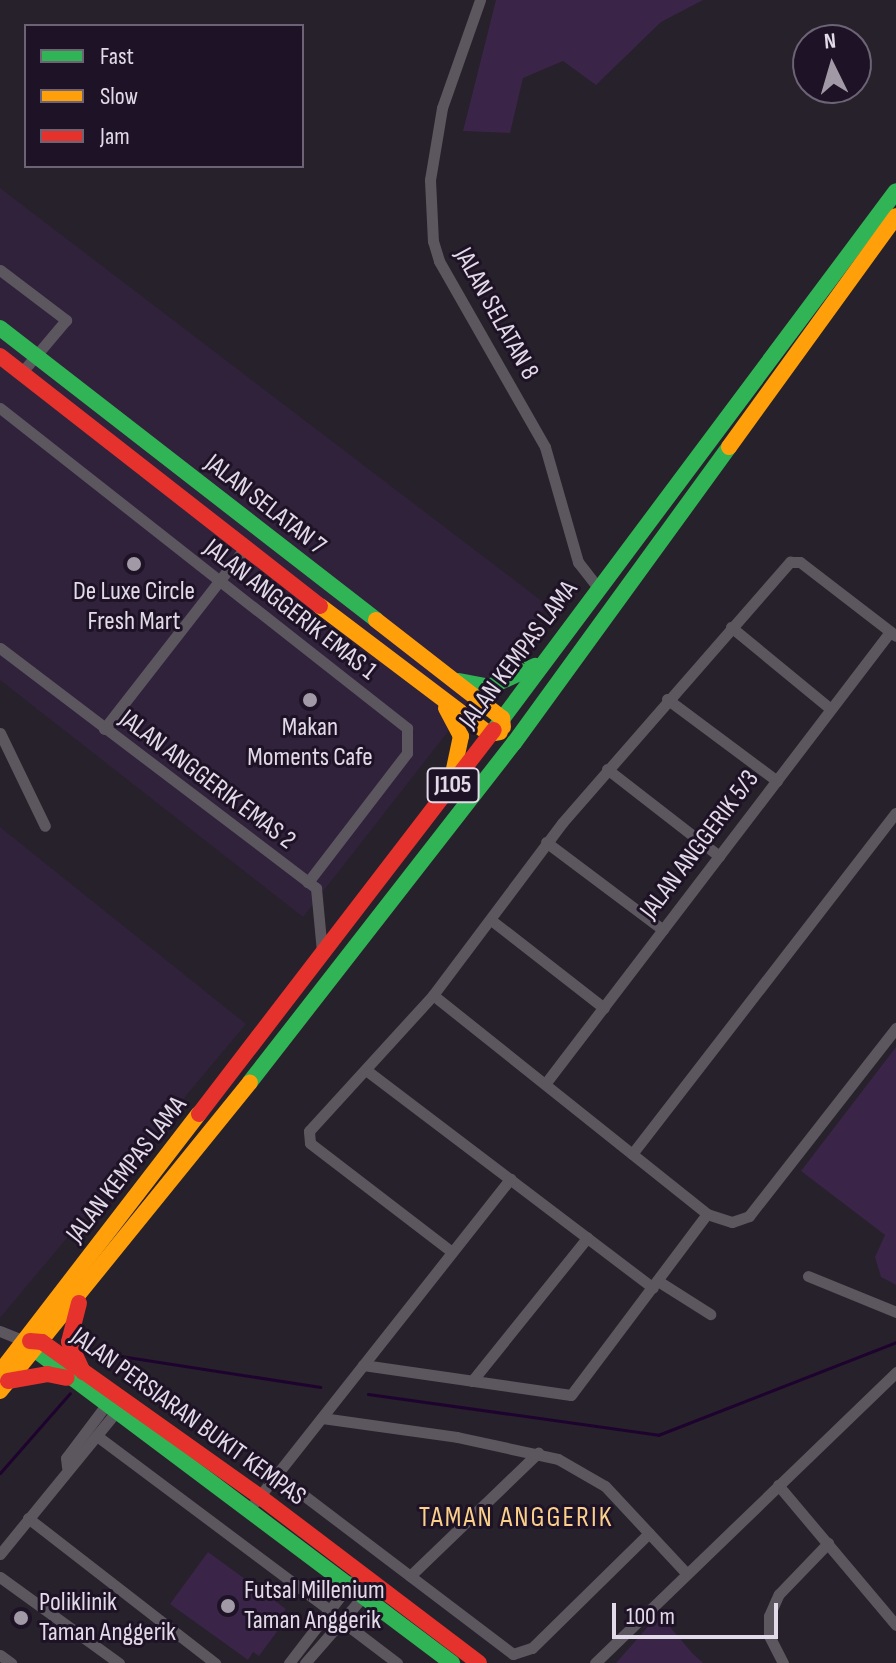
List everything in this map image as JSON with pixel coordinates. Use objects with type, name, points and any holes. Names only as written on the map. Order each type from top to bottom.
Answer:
[{"type":"main road","name":"JALAN KEMPAS LAMA","points":[[33,1345],[896,191]]},
{"type":"main road","name":"JALAN KEMPAS LAMA","points":[[3,1381],[82,1292],[470,801],[896,216]]},
{"type":"main road","name":"JALAN SELATAN 7","points":[[0,328],[449,677],[498,727]]},
{"type":"main road","name":"JALAN SELATAN 7","points":[[0,356],[440,699],[498,727]]},
{"type":"main road","points":[[449,677],[489,687],[544,660]]},
{"type":"main road","points":[[470,801],[499,754],[498,727],[522,722],[562,676]]},
{"type":"main road","points":[[440,699],[461,736],[459,757],[443,798]]},
{"type":"main road","points":[[82,1292],[69,1342],[83,1372]]},
{"type":"main road","name":"JALAN PERSIARAN BUKIT KEMPAS","points":[[33,1345],[83,1372],[354,1579],[479,1663]]},
{"type":"main road","name":"JALAN PERSIARAN BUKIT KEMPAS","points":[[33,1345],[67,1378],[254,1503]]},
{"type":"main road","points":[[3,1381],[47,1374],[67,1378]]},
{"type":"main road","name":"JALAN PERSIARAN BUKIT KEMPAS","points":[[369,1590],[452,1663]]},
{"type":"street","name":"JALAN SELATAN 8","points":[[480,0],[442,108],[430,180],[433,241],[439,261],[545,447],[578,562],[599,589]]},
{"type":"street","points":[[0,270],[66,320],[22,372]]},
{"type":"street","name":"JALAN ANGGERIK EMAS 1","points":[[0,408],[217,583],[407,728],[407,753],[308,882]]},
{"type":"street","points":[[104,729],[244,549]]},
{"type":"street","points":[[452,1252],[306,1136],[433,995],[546,842],[607,769],[731,627],[795,561],[893,634]]},
{"type":"street","points":[[731,627],[831,709]]},
{"type":"street","name":"JALAN ANGGERIK 5/3","points":[[545,1084],[831,709],[893,634]]},
{"type":"street","name":"JALAN ANGGERIK EMAS 2","points":[[0,648],[316,888],[324,948],[308,976]]},
{"type":"street","points":[[667,699],[777,781]]},
{"type":"street","points":[[0,733],[45,826]]},
{"type":"street","points":[[607,769],[719,856]]},
{"type":"street","points":[[632,1154],[896,813]]},
{"type":"street","points":[[546,842],[663,930]]},
{"type":"street","points":[[491,920],[604,1008]]},
{"type":"street","points":[[433,995],[707,1214],[732,1222],[749,1216],[896,1028]]},
{"type":"street","points":[[366,1070],[587,1238],[656,1284],[710,1314]]},
{"type":"street","points":[[254,1503],[510,1179]]},
{"type":"street","points":[[363,1365],[571,1395],[707,1214]]},
{"type":"street","points":[[472,1381],[587,1238]]},
{"type":"street","points":[[808,1276],[896,1312]]},
{"type":"street","points":[[0,1331],[33,1345]]},
{"type":"street","points":[[595,1663],[895,1374]]},
{"type":"street","points":[[67,1467],[74,1466],[97,1436],[111,1408]]},
{"type":"street","points":[[0,1554],[67,1467],[66,1458],[111,1408]]},
{"type":"street","points":[[322,1418],[538,1453],[605,1486],[687,1574]]},
{"type":"street","points":[[97,1436],[330,1610]]},
{"type":"street","points":[[410,1576],[538,1453]]},
{"type":"street","points":[[277,1475],[506,1651],[522,1654],[532,1648],[649,1533]]},
{"type":"street","points":[[778,1485],[896,1625]]},
{"type":"street","points":[[28,1518],[215,1663]]},
{"type":"street","points":[[783,1663],[769,1635],[769,1616],[779,1594],[828,1543]]},
{"type":"street","points":[[0,1577],[119,1663]]},
{"type":"street","points":[[289,1663],[354,1579]]},
{"type":"street","points":[[305,1663],[369,1590]]},
{"type":"street","points":[[343,1622],[395,1663]]},
{"type":"street","points":[[0,1655],[11,1663]]},
{"type":"shaded area","points":[[496,0],[703,0],[661,22],[596,85],[563,61],[523,78],[510,133],[463,131]]},
{"type":"shaded area","points":[[0,188],[547,605],[303,917],[0,680]]},
{"type":"shaded area","points":[[0,827],[246,1024],[0,1318]]},
{"type":"shaded area","points":[[896,1047],[896,1285],[881,1277],[875,1257],[885,1235],[801,1171]]},
{"type":"shaded area","name":"Futsal Millenium Taman Anggerik","points":[[208,1552],[286,1609],[282,1614],[287,1618],[259,1656],[253,1652],[248,1660],[170,1604]]},
{"type":"shaded area","points":[[659,1614],[693,1654],[703,1663],[616,1663]]},
{"type":"waterway","points":[[368,1394],[658,1435],[896,1342]]},
{"type":"waterway","points":[[101,1353],[320,1387]]},
{"type":"waterway","points":[[0,1473],[70,1393]]},
{"type":"traffic: fast","points":[[494,730],[896,191]]},
{"type":"traffic: fast","points":[[0,328],[376,620]]},
{"type":"traffic: fast","points":[[250,1082],[514,743],[729,447]]},
{"type":"traffic: fast","points":[[459,681],[489,687],[535,666]]},
{"type":"traffic: fast","points":[[26,1343],[452,1663]]},
{"type":"traffic: slow","points":[[729,447],[896,216]]},
{"type":"traffic: slow","points":[[320,606],[489,734],[500,732]]},
{"type":"traffic: slow","points":[[376,620],[502,718],[503,727]]},
{"type":"traffic: slow","points":[[446,708],[461,736],[453,773]]},
{"type":"traffic: slow","points":[[0,1391],[250,1082]]},
{"type":"traffic: slow","points":[[0,1372],[199,1114]]},
{"type":"traffic: jam","points":[[0,356],[320,606]]},
{"type":"traffic: jam","points":[[199,1114],[494,730]]},
{"type":"traffic: jam","points":[[79,1303],[69,1342],[83,1372]]},
{"type":"traffic: jam","points":[[30,1341],[42,1342],[259,1496],[479,1663]]},
{"type":"traffic: jam","points":[[8,1381],[47,1374],[67,1378]]},
{"type":"place","name":"De Luxe Circle Fresh Mart","points":[[134,564]]},
{"type":"place","name":"Makan Moments Cafe","points":[[310,700]]},
{"type":"place","name":"Futsal Millenium Taman Anggerik","points":[[228,1606]]},
{"type":"place","name":"Poliklinik Taman Anggerik","points":[[21,1618]]},
{"type":"district","name":"TAMAN ANGGERIK","points":[[516,1518]]}]
